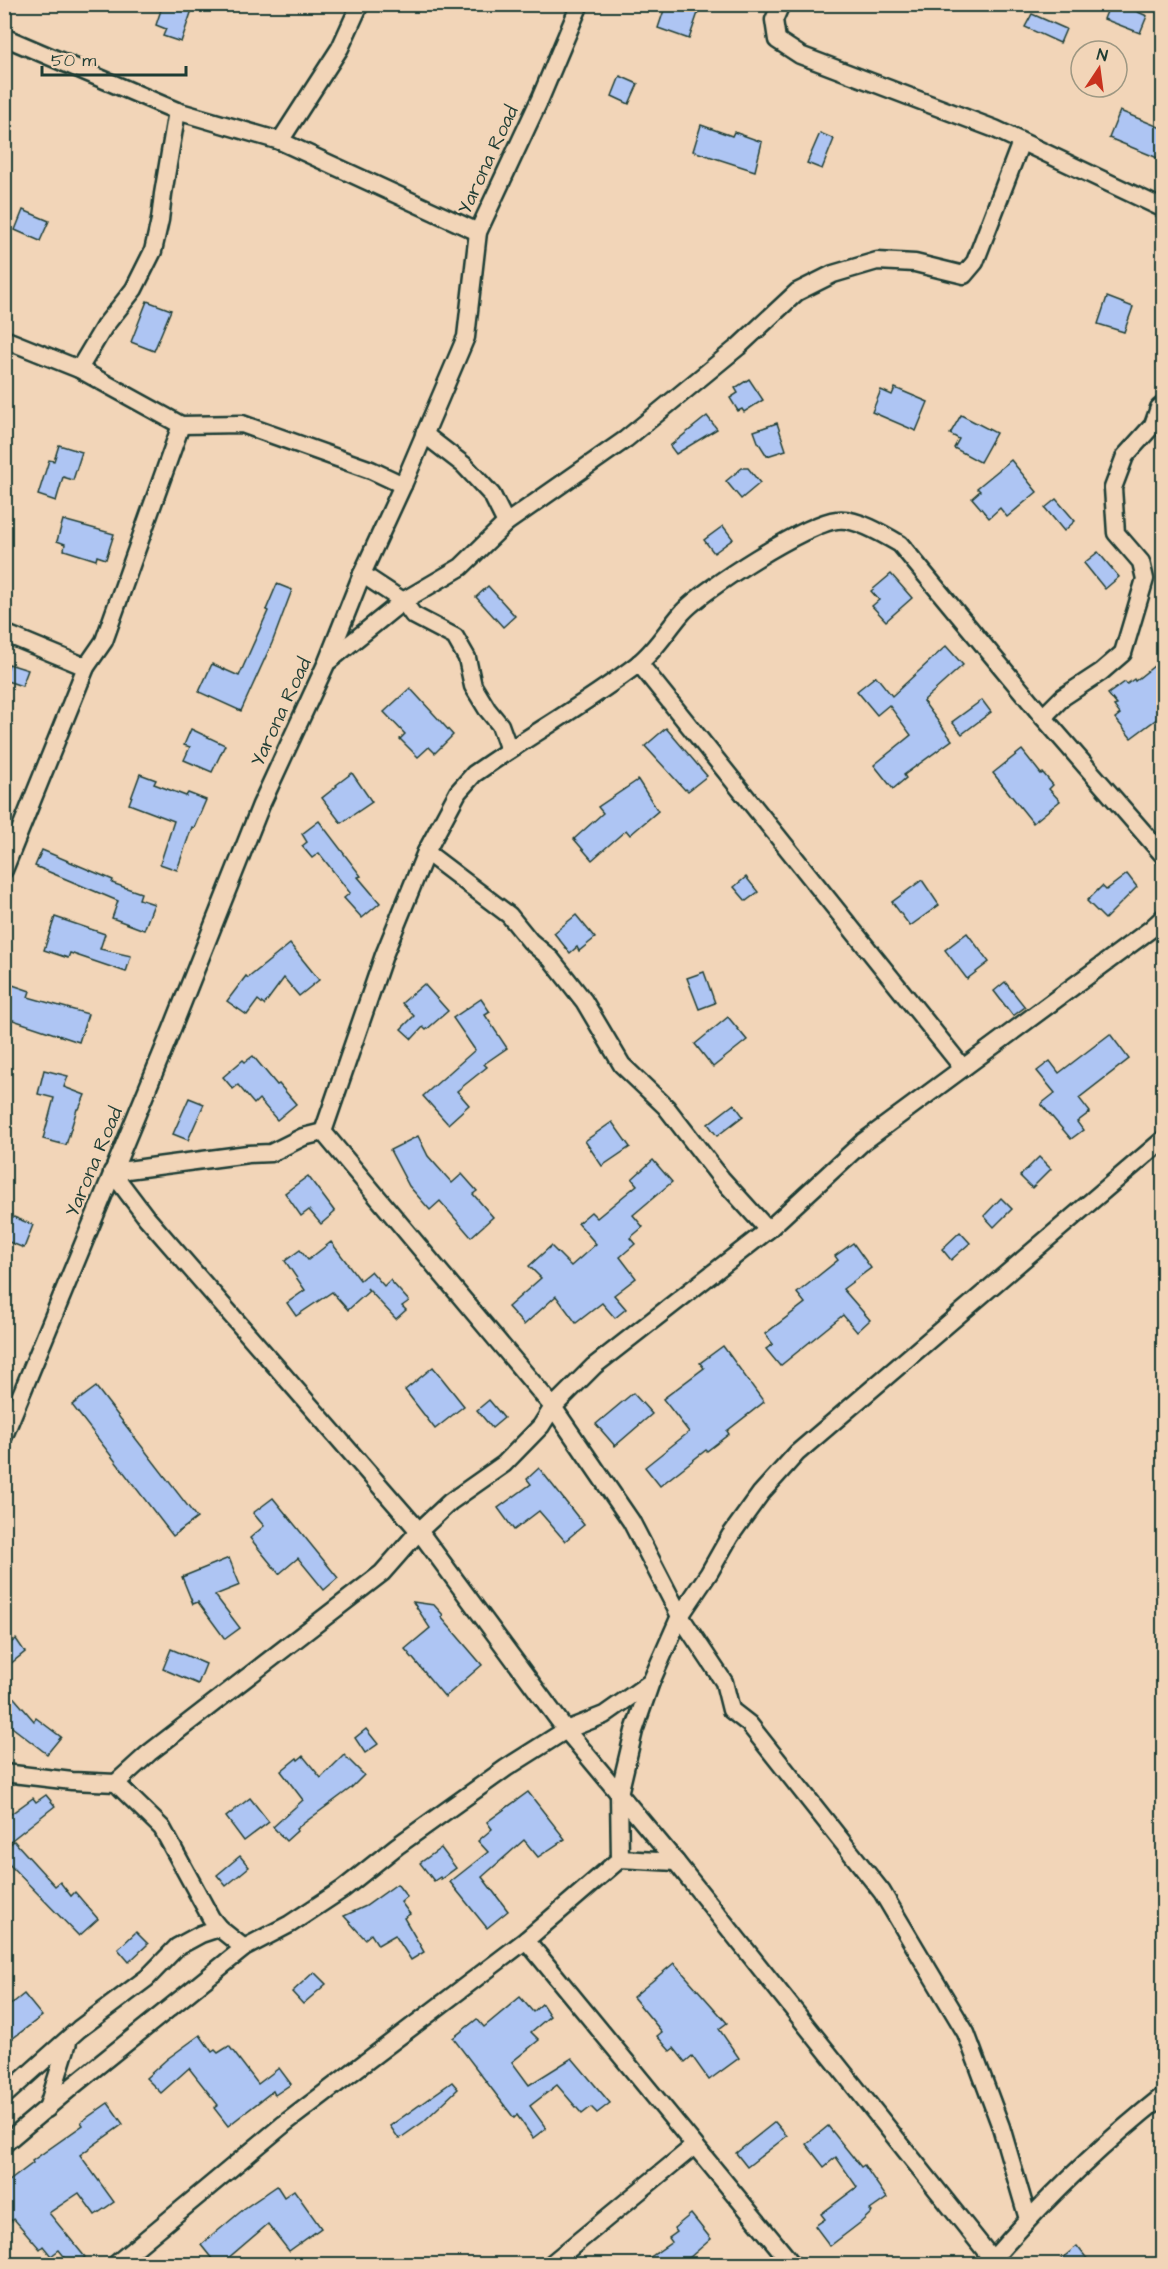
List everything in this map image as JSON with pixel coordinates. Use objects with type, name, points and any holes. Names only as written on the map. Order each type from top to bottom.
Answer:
[{"type":"street","points":[[280,141],[340,48],[360,4]]},
{"type":"street","name":"Yarona Road","points":[[4,1436],[172,1029],[261,805],[327,662],[362,574],[466,337],[478,232],[540,99],[580,4]]},
{"type":"street","points":[[781,4],[774,20],[777,40],[800,55],[995,129],[1164,209]]},
{"type":"street","points":[[4,38],[177,111],[280,141],[478,232]]},
{"type":"street","points":[[79,369],[104,327],[134,289],[153,251],[177,111]]},
{"type":"street","points":[[327,662],[403,601],[461,567],[506,523],[626,439],[738,347],[797,292],[833,274],[877,261],[915,263],[964,275],[975,262],[1021,142]]},
{"type":"street","points":[[4,339],[79,369],[181,425],[242,424],[371,470],[403,485]]},
{"type":"street","points":[[1043,717],[1063,697],[1101,672],[1123,653],[1145,579],[1141,562],[1116,533],[1113,488],[1125,456],[1153,425],[1159,408],[1164,404]]},
{"type":"street","points":[[4,870],[86,667],[104,641],[181,425]]},
{"type":"street","points":[[424,434],[464,465],[492,495],[506,523]]},
{"type":"street","points":[[323,1132],[384,955],[426,852],[459,792],[474,774],[639,663],[665,638],[683,612],[728,576],[810,528],[839,519],[874,529],[900,544],[1043,717],[1164,856]]},
{"type":"street","points":[[362,574],[403,601],[413,615],[454,637],[466,658],[473,686],[500,725],[508,750]]},
{"type":"street","points":[[4,633],[86,667]]},
{"type":"street","points":[[639,663],[963,1068]]},
{"type":"street","points":[[426,852],[509,915],[530,941],[550,959],[584,1001],[622,1065],[666,1107],[721,1178],[768,1230]]},
{"type":"street","points":[[116,1783],[149,1753],[382,1573],[419,1531],[450,1502],[504,1464],[541,1426],[553,1407],[594,1366],[768,1230],[863,1143],[1164,917]]},
{"type":"street","points":[[323,1132],[303,1137],[271,1153],[112,1172],[146,1217],[419,1531],[566,1731],[676,1862],[994,2263],[1028,2219],[1068,2177],[1164,2095]]},
{"type":"street","points":[[323,1132],[553,1407],[631,1521],[680,1616],[724,1682],[731,1710],[749,1724],[882,1892],[966,2033],[1001,2127],[1028,2219]]},
{"type":"street","points":[[620,1859],[619,1794],[634,1731],[651,1682],[680,1616],[730,1536],[761,1493],[797,1453],[1164,1139]]},
{"type":"street","points":[[4,2144],[244,1948],[290,1924],[343,1889],[397,1846],[506,1768],[566,1731],[604,1715],[651,1682]]},
{"type":"street","points":[[4,1773],[72,1781],[116,1783],[162,1828],[211,1918],[219,1928],[244,1948]]},
{"type":"street","points":[[116,2265],[284,2124],[526,1940],[620,1859],[676,1862]]},
{"type":"street","points":[[4,2096],[68,2040],[147,1978],[177,1947],[201,1934],[219,1928]]},
{"type":"street","points":[[526,1940],[792,2265]]},
{"type":"street","points":[[46,2109],[68,2040]]},
{"type":"street","points":[[551,2265],[694,2146]]},
{"type":"building","points":[[163,4],[194,4],[181,42],[163,36],[166,29],[156,25]]},
{"type":"building","points":[[666,4],[701,4],[689,39],[658,28]]},
{"type":"building","points":[[1110,4],[1120,4],[1147,16],[1140,33],[1104,19]]},
{"type":"building","points":[[1032,14],[1066,29],[1060,43],[1025,27]]},
{"type":"building","points":[[620,76],[638,84],[629,104],[612,96]]},
{"type":"building","points":[[1120,111],[1164,129],[1164,150],[1160,159],[1109,138]]},
{"type":"building","points":[[701,125],[732,136],[734,132],[762,142],[755,171],[693,151]]},
{"type":"building","points":[[820,133],[834,139],[822,169],[807,163]]},
{"type":"building","points":[[23,210],[49,221],[40,241],[15,230]]},
{"type":"building","points":[[1107,297],[1133,307],[1124,332],[1098,324]]},
{"type":"building","points":[[147,301],[171,310],[154,351],[131,342]]},
{"type":"building","points":[[749,379],[763,400],[744,412],[742,409],[738,411],[730,398],[738,393],[735,388]]},
{"type":"building","points":[[895,388],[928,402],[916,431],[872,412],[881,390],[892,395]]},
{"type":"building","points":[[961,415],[996,433],[980,462],[954,448],[959,439],[950,434]]},
{"type":"building","points":[[707,416],[717,429],[676,454],[670,446]]},
{"type":"building","points":[[777,423],[786,450],[767,456],[754,431]]},
{"type":"building","points":[[59,445],[82,452],[73,480],[63,477],[56,501],[38,495],[49,460],[54,461]]},
{"type":"building","points":[[1011,460],[1037,492],[1007,517],[1000,508],[989,518],[972,498],[980,491],[977,488]]},
{"type":"building","points":[[742,468],[748,468],[760,483],[741,499],[726,481]]},
{"type":"building","points":[[1056,499],[1075,521],[1064,531],[1045,508]]},
{"type":"building","points":[[63,520],[114,534],[106,559],[97,556],[96,560],[64,550],[65,544],[57,541]]},
{"type":"building","points":[[723,526],[733,539],[714,553],[704,540]]},
{"type":"building","points":[[1098,552],[1119,577],[1105,589],[1084,563]]},
{"type":"building","points":[[891,574],[912,598],[886,621],[872,606],[879,600],[871,591]]},
{"type":"building","points":[[277,584],[292,590],[272,643],[241,711],[199,692],[212,664],[239,676],[268,611],[266,610]]},
{"type":"building","points":[[488,586],[515,616],[503,627],[476,597]]},
{"type":"building","points":[[946,646],[963,665],[923,701],[952,740],[904,775],[906,778],[893,789],[874,765],[911,735],[889,705],[877,715],[857,691],[876,676],[892,696]]},
{"type":"building","points":[[1164,658],[1164,704],[1157,709],[1162,715],[1131,738],[1115,718],[1120,714],[1114,706],[1117,705],[1108,694],[1125,682],[1127,684],[1134,679],[1135,681]]},
{"type":"building","points":[[9,664],[28,670],[22,686],[4,680]]},
{"type":"building","points":[[410,688],[453,735],[435,753],[429,747],[418,757],[400,739],[405,734],[384,712]]},
{"type":"building","points":[[982,700],[991,712],[962,734],[952,722]]},
{"type":"building","points":[[666,728],[707,776],[688,791],[645,746]]},
{"type":"building","points":[[191,729],[225,745],[212,772],[184,760],[190,747],[184,745]]},
{"type":"building","points":[[1022,750],[1053,785],[1049,789],[1060,801],[1033,823],[993,773]]},
{"type":"building","points":[[352,773],[372,802],[341,823],[322,798]]},
{"type":"building","points":[[140,774],[156,780],[154,784],[186,796],[188,793],[206,800],[194,828],[192,827],[177,870],[160,864],[174,821],[129,804]]},
{"type":"building","points":[[638,780],[658,811],[630,835],[626,830],[592,860],[574,839],[603,813],[598,807]]},
{"type":"building","points":[[319,821],[361,876],[358,877],[380,903],[362,918],[344,898],[350,893],[319,853],[312,858],[302,846],[307,842],[302,834]]},
{"type":"building","points":[[42,850],[113,880],[112,883],[141,893],[139,899],[154,904],[144,930],[112,918],[118,901],[35,866]]},
{"type":"building","points":[[1127,874],[1137,887],[1105,919],[1087,901],[1102,886],[1106,890]]},
{"type":"building","points":[[746,877],[758,892],[746,901],[734,887]]},
{"type":"building","points":[[922,880],[939,905],[910,926],[892,902]]},
{"type":"building","points":[[576,915],[595,938],[579,951],[577,947],[570,953],[554,933]]},
{"type":"building","points":[[55,917],[105,934],[100,949],[131,956],[126,972],[70,953],[68,958],[44,950]]},
{"type":"building","points":[[967,933],[989,962],[967,979],[945,950]]},
{"type":"building","points":[[290,944],[319,980],[299,996],[284,978],[264,1005],[258,1000],[247,1015],[227,1001],[246,976],[248,978]]},
{"type":"building","points":[[704,972],[715,1003],[699,1009],[687,978]]},
{"type":"building","points":[[4,982],[30,991],[28,997],[88,1014],[79,1042],[4,1017]]},
{"type":"building","points":[[1005,982],[1025,1007],[1013,1016],[994,991]]},
{"type":"building","points":[[424,984],[448,1011],[426,1030],[423,1027],[412,1039],[401,1029],[414,1016],[402,1003]]},
{"type":"building","points":[[481,999],[490,1012],[485,1015],[507,1048],[484,1064],[487,1067],[457,1091],[469,1105],[448,1124],[423,1096],[475,1050],[453,1018]]},
{"type":"building","points":[[728,1017],[747,1040],[713,1067],[695,1044]]},
{"type":"building","points":[[1110,1034],[1129,1059],[1079,1098],[1090,1112],[1077,1122],[1083,1130],[1071,1139],[1041,1104],[1055,1093],[1037,1071],[1050,1061],[1059,1073]]},
{"type":"building","points":[[253,1056],[296,1104],[277,1120],[259,1099],[254,1104],[238,1085],[233,1089],[223,1077],[243,1060],[245,1062]]},
{"type":"building","points":[[44,1070],[68,1076],[64,1087],[85,1095],[77,1109],[66,1145],[43,1139],[54,1098],[38,1094]]},
{"type":"building","points":[[189,1098],[204,1104],[188,1140],[173,1134]]},
{"type":"building","points":[[734,1104],[743,1116],[717,1136],[708,1124]]},
{"type":"building","points":[[612,1122],[630,1147],[602,1166],[585,1141]]},
{"type":"building","points":[[418,1136],[428,1156],[452,1183],[462,1174],[477,1191],[473,1194],[493,1217],[471,1237],[440,1201],[430,1210],[409,1186],[390,1150]]},
{"type":"building","points":[[1039,1157],[1051,1169],[1032,1188],[1020,1176]]},
{"type":"building","points":[[653,1160],[672,1182],[633,1215],[643,1227],[630,1238],[635,1244],[620,1257],[636,1278],[614,1295],[626,1309],[615,1318],[602,1303],[576,1323],[556,1296],[524,1325],[508,1307],[541,1278],[529,1266],[551,1246],[571,1266],[596,1244],[578,1223],[591,1212],[597,1218],[637,1185],[632,1179]]},
{"type":"building","points":[[308,1176],[335,1212],[321,1224],[309,1210],[301,1216],[285,1193]]},
{"type":"building","points":[[1001,1198],[1012,1209],[994,1227],[984,1216]]},
{"type":"building","points":[[4,1213],[33,1225],[24,1248],[4,1240]]},
{"type":"building","points":[[960,1232],[970,1243],[951,1260],[942,1249]]},
{"type":"building","points":[[331,1242],[360,1280],[371,1271],[384,1286],[390,1280],[409,1301],[402,1306],[406,1310],[396,1319],[367,1288],[369,1291],[348,1310],[332,1292],[296,1316],[287,1303],[305,1290],[285,1261],[300,1250],[308,1260]]},
{"type":"building","points":[[853,1243],[871,1268],[843,1289],[870,1320],[857,1332],[843,1315],[780,1366],[766,1349],[773,1344],[765,1334],[805,1303],[797,1293],[838,1260],[835,1256]]},
{"type":"building","points":[[723,1346],[764,1402],[727,1431],[729,1434],[660,1486],[645,1467],[689,1432],[663,1399],[704,1368],[700,1363]]},
{"type":"building","points":[[433,1367],[464,1406],[435,1429],[405,1390]]},
{"type":"building","points":[[96,1387],[197,1518],[173,1536],[72,1405]]},
{"type":"building","points":[[633,1393],[652,1414],[615,1446],[596,1424]]},
{"type":"building","points":[[489,1400],[504,1418],[492,1428],[477,1410]]},
{"type":"building","points":[[539,1468],[584,1525],[565,1541],[539,1511],[514,1530],[498,1508],[531,1484],[527,1479]]},
{"type":"building","points":[[273,1498],[338,1578],[324,1590],[298,1558],[279,1574],[250,1538],[264,1526],[253,1513]]},
{"type":"building","points":[[229,1558],[240,1585],[215,1595],[240,1628],[225,1639],[198,1602],[193,1604],[182,1577]]},
{"type":"building","points":[[413,1602],[434,1605],[443,1615],[441,1617],[482,1665],[445,1697],[405,1649],[430,1628]]},
{"type":"building","points":[[16,1639],[25,1652],[4,1669],[4,1648]]},
{"type":"building","points":[[171,1649],[206,1664],[198,1684],[163,1669]]},
{"type":"building","points":[[4,1686],[34,1721],[36,1718],[61,1737],[47,1754],[4,1721]]},
{"type":"building","points":[[366,1729],[378,1744],[365,1753],[355,1738]]},
{"type":"building","points":[[344,1755],[364,1775],[351,1788],[296,1829],[297,1831],[286,1841],[273,1827],[303,1800],[281,1771],[303,1756],[321,1778]]},
{"type":"building","points":[[528,1792],[565,1839],[538,1857],[524,1840],[482,1877],[508,1911],[487,1928],[450,1882],[488,1852],[478,1841],[492,1829],[487,1822]]},
{"type":"building","points":[[46,1795],[55,1806],[4,1846],[4,1819],[33,1798],[36,1802]]},
{"type":"building","points":[[250,1798],[269,1822],[244,1841],[226,1817]]},
{"type":"building","points":[[14,1841],[55,1886],[60,1882],[71,1896],[75,1892],[98,1919],[79,1936],[4,1859],[4,1849]]},
{"type":"building","points":[[441,1848],[456,1868],[441,1879],[440,1877],[434,1881],[420,1863]]},
{"type":"building","points":[[240,1856],[249,1867],[226,1886],[217,1875]]},
{"type":"building","points":[[397,1884],[407,1897],[401,1902],[410,1914],[404,1918],[424,1952],[411,1960],[395,1935],[378,1945],[371,1934],[365,1939],[344,1916],[366,1906]]},
{"type":"building","points":[[136,1932],[148,1944],[129,1962],[118,1949]]},
{"type":"building","points":[[674,1963],[727,2023],[719,2029],[739,2058],[709,2080],[692,2056],[685,2062],[674,2048],[670,2051],[657,2036],[662,2032],[633,1997]]},
{"type":"building","points":[[314,1972],[326,1984],[303,2004],[292,1992]]},
{"type":"building","points":[[24,1994],[42,2016],[4,2045],[4,2010]]},
{"type":"building","points":[[520,1997],[533,2012],[542,2004],[550,2016],[531,2032],[539,2040],[512,2062],[529,2085],[572,2058],[610,2103],[597,2113],[591,2107],[582,2114],[557,2085],[530,2106],[546,2128],[533,2138],[517,2115],[514,2118],[453,2038],[477,2019],[484,2027]]},
{"type":"building","points":[[200,2035],[212,2052],[215,2050],[218,2053],[229,2046],[258,2084],[279,2068],[291,2084],[275,2095],[273,2091],[228,2126],[214,2108],[218,2105],[189,2068],[161,2093],[146,2078]]},
{"type":"building","points":[[452,2082],[458,2089],[423,2122],[399,2139],[390,2126]]},
{"type":"building","points":[[108,2103],[123,2124],[80,2155],[114,2202],[95,2215],[79,2193],[49,2213],[85,2257],[76,2265],[71,2265],[59,2250],[51,2256],[43,2246],[40,2249],[14,2219],[12,2221],[4,2213],[4,2185]]},
{"type":"building","points":[[775,2122],[787,2136],[747,2167],[736,2153]]},
{"type":"building","points":[[828,2126],[861,2167],[864,2165],[887,2198],[830,2246],[815,2226],[825,2219],[821,2214],[857,2187],[836,2157],[824,2167],[806,2144]]},
{"type":"building","points":[[277,2186],[284,2197],[294,2190],[321,2228],[289,2251],[268,2224],[220,2265],[217,2265],[201,2245],[245,2208]]},
{"type":"building","points":[[691,2214],[711,2239],[681,2265],[639,2265],[672,2242],[669,2238],[677,2232],[674,2228]]},
{"type":"building","points":[[1077,2246],[1092,2265],[1054,2265]]}]
